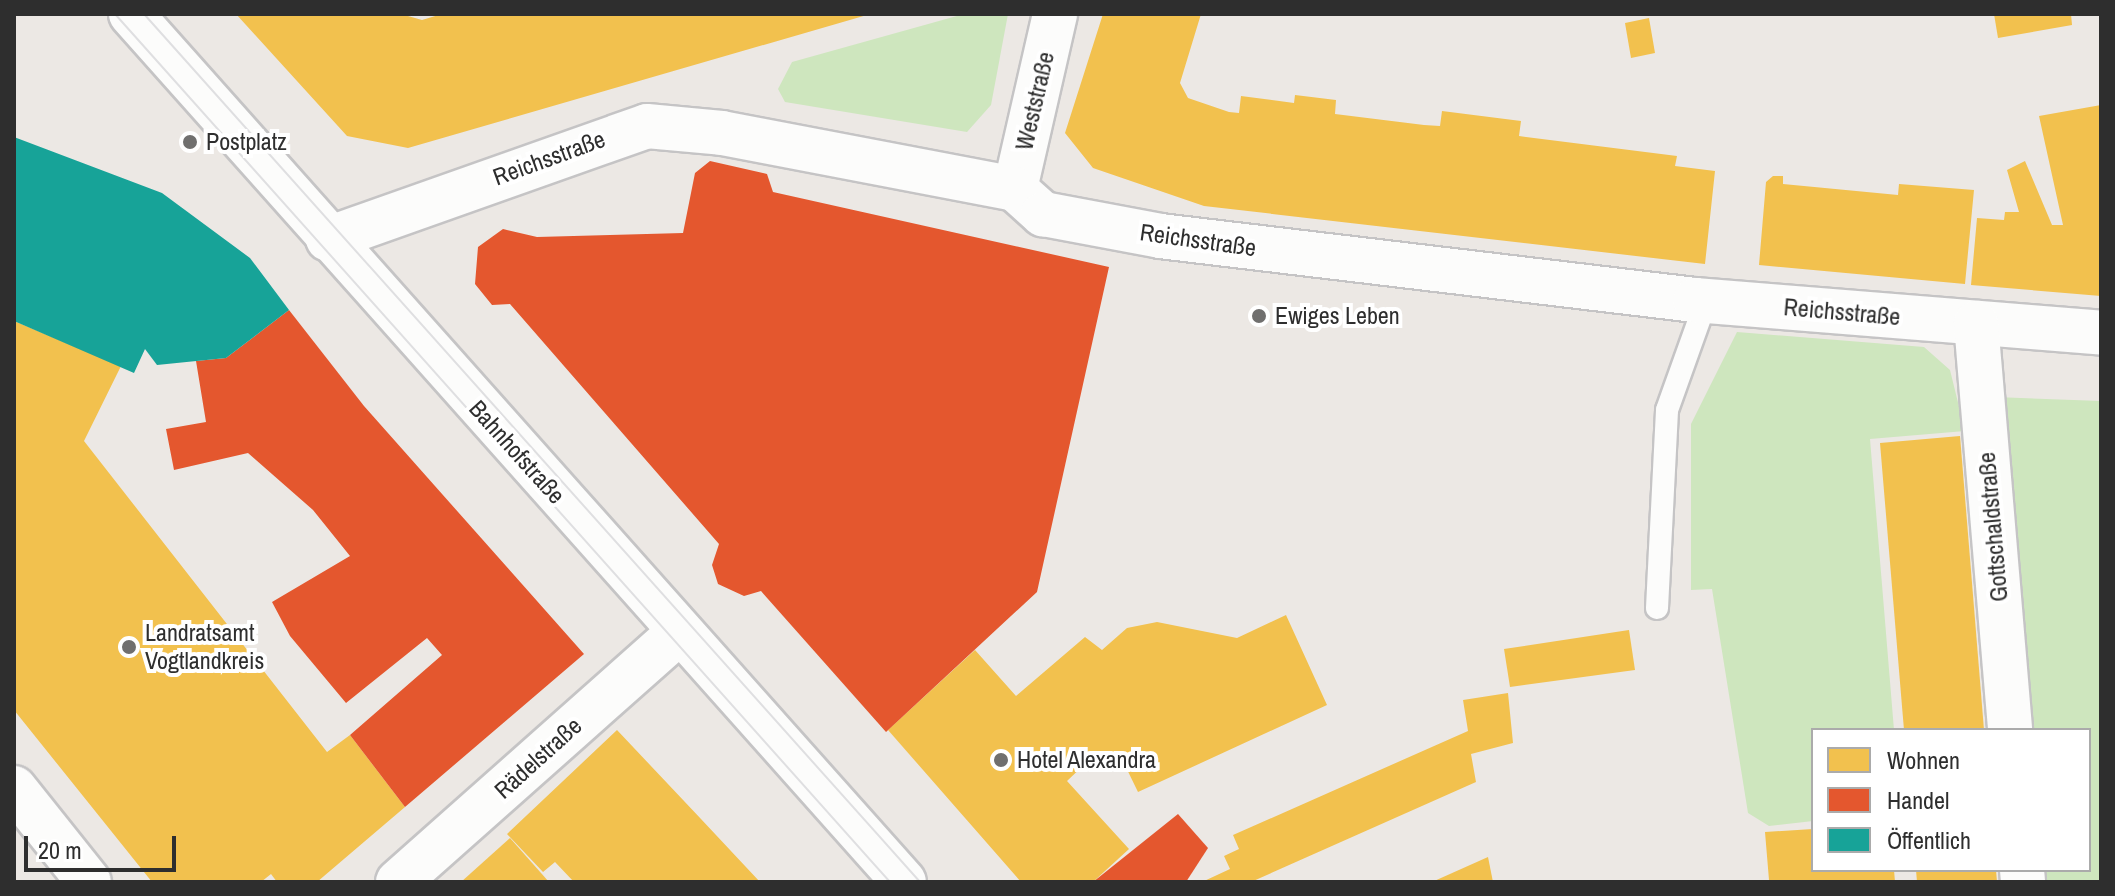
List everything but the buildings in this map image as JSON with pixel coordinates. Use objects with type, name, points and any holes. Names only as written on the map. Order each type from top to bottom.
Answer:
[{"type":"street","name":"Weststraße","points":[[1015,189],[1055,14]]},
{"type":"street","name":"Bahnhofstraße","points":[[133,16],[678,633],[904,882]]},
{"type":"street","name":"Reichsstraße","points":[[328,239],[647,126],[686,129],[1015,189],[1043,214],[1160,236],[1706,301],[2101,333]]},
{"type":"street","name":"Gottschaldstraße","points":[[1976,323],[2010,728]]},
{"type":"street","name":"Rädelstraße","points":[[398,882],[678,633]]},
{"type":"street","points":[[14,788],[89,882]]},
{"type":"lane","points":[[1657,608],[1667,410],[1706,301]]},
{"type":"green space","points":[[964,14],[1008,14],[991,105],[967,132],[785,102],[778,89],[792,62]]},
{"type":"green space","points":[[1737,332],[1924,347],[1950,370],[1965,431],[1870,439],[1894,728],[1811,728],[1811,821],[1769,826],[1748,813],[1712,589],[1691,590],[1691,424]]},
{"type":"green space","points":[[1995,397],[2101,401],[2101,882],[2039,882],[2038,872],[2091,872],[2091,728],[2026,728]]},
{"type":"tram line","points":[[115,14],[890,882]]},
{"type":"tram line","points":[[144,14],[920,882]]},
{"type":"place","name":"Postplatz","points":[[190,142]]},
{"type":"place","name":"Ewiges Leben","points":[[1259,316]]},
{"type":"place","name":"Landratsamt Vogtlandkreis","points":[[129,647]]},
{"type":"place","name":"Hotel Alexandra","points":[[1001,760]]}]
